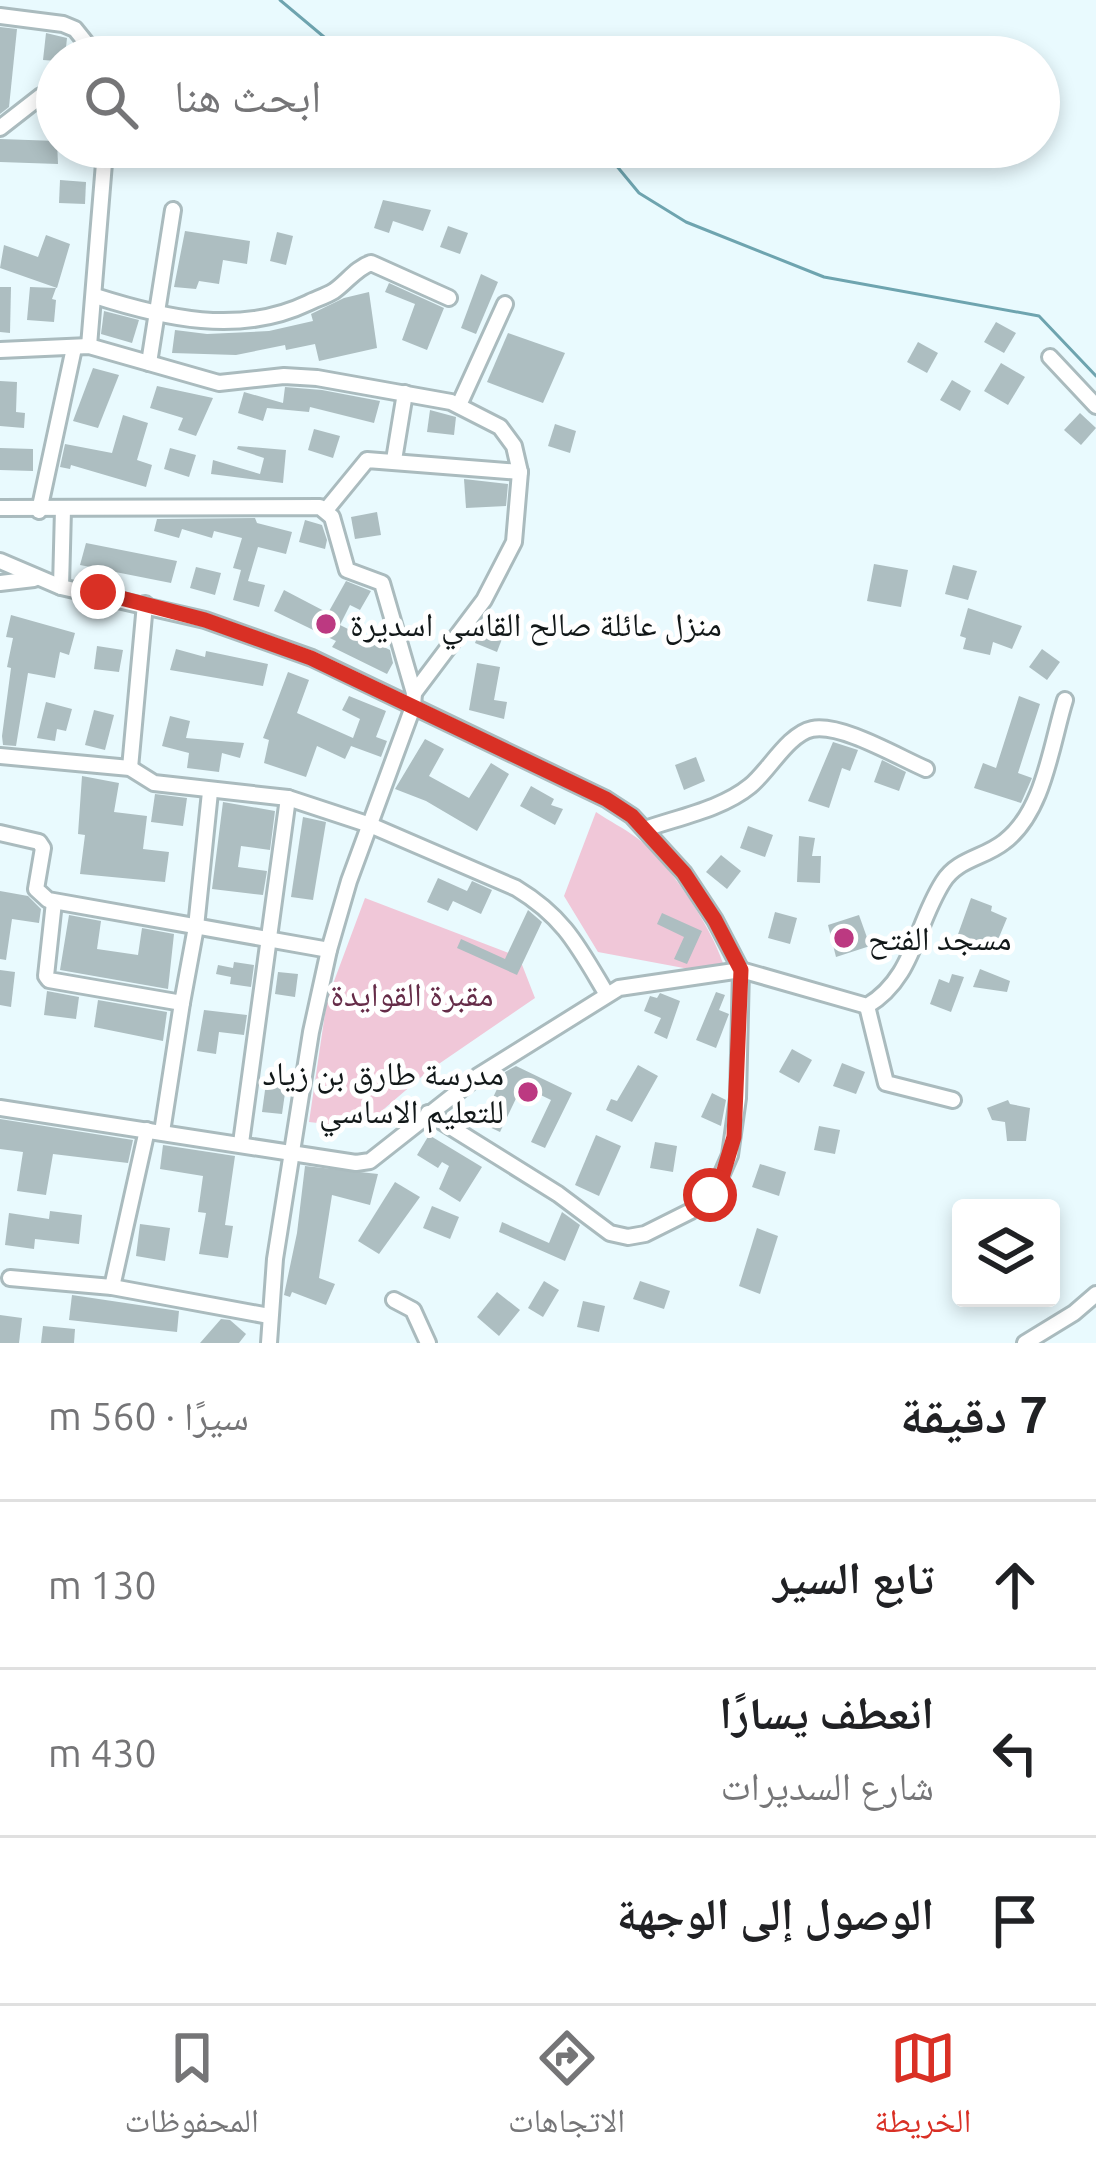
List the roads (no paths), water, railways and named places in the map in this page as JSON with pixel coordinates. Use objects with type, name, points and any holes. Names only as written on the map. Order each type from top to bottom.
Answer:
[{"type":"street","points":[[0,16],[75,29],[81,36]]},
{"type":"street","points":[[0,128],[36,100]]},
{"type":"street","points":[[39,511],[95,296],[95,237],[103,168]]},
{"type":"street","points":[[149,363],[173,210]]},
{"type":"street","points":[[95,296],[160,314],[244,322],[298,308],[333,291],[371,263],[449,298]]},
{"type":"street","points":[[459,405],[505,304]]},
{"type":"street","points":[[0,350],[81,347],[219,383],[284,376],[405,393],[459,405],[500,427],[514,446],[520,472],[514,542],[484,600],[413,700],[329,950],[292,1150],[268,1343]]},
{"type":"street","points":[[1050,357],[1096,406]]},
{"type":"street","points":[[394,460],[405,393]]},
{"type":"street","points":[[326,510],[367,460],[520,472]]},
{"type":"street","points":[[0,508],[320,507],[326,510],[347,570],[382,583],[413,700]]},
{"type":"street","points":[[62,587],[63,508]]},
{"type":"street","points":[[0,561],[62,587],[145,604],[285,648],[413,700],[606,799],[645,829],[684,873],[741,970],[734,1137],[723,1174],[710,1195],[691,1211],[646,1234],[628,1238],[610,1233],[558,1194],[428,1113]]},
{"type":"street","points":[[0,584],[39,578]]},
{"type":"street","points":[[130,768],[145,604]]},
{"type":"street","points":[[0,1108],[356,1163],[370,1161],[478,1076],[606,993],[661,979],[741,970],[866,1006],[888,993],[900,976],[944,880],[1019,829],[1031,810],[1065,700]]},
{"type":"street","points":[[645,829],[733,798],[814,728],[837,730],[926,769]]},
{"type":"street","points":[[0,756],[130,768],[154,784],[288,798],[370,825],[539,902],[568,929],[606,993]]},
{"type":"street","points":[[112,1287],[155,1131],[182,1004],[196,927],[210,792]]},
{"type":"street","points":[[241,1143],[288,798]]},
{"type":"street","points":[[0,833],[40,842],[36,890],[53,902],[329,950]]},
{"type":"street","points":[[53,902],[46,976],[50,980],[182,1004]]},
{"type":"street","points":[[866,1006],[886,1084],[953,1100]]},
{"type":"street","points":[[10,1279],[112,1287],[269,1316]]},
{"type":"street","points":[[1025,1343],[1096,1294]]},
{"type":"street","points":[[394,1300],[419,1318],[428,1343]]},
{"type":"waterway","points":[[280,0],[323,36]]},
{"type":"waterway","points":[[618,168],[639,193],[686,222],[824,277],[1039,316],[1096,376]]},
{"type":"place","name":"منزل عائلة صالح القاسي اسديرة","points":[[326,624]]},
{"type":"place","name":"مسجد الفتح","points":[[844,938]]},
{"type":"place","name":"مدرسة طارق بن زياد للتعليم الاساسي","points":[[528,1092]]},
{"type":"park label","name":"مقبرة القوايدة","points":[[412,994]]}]
